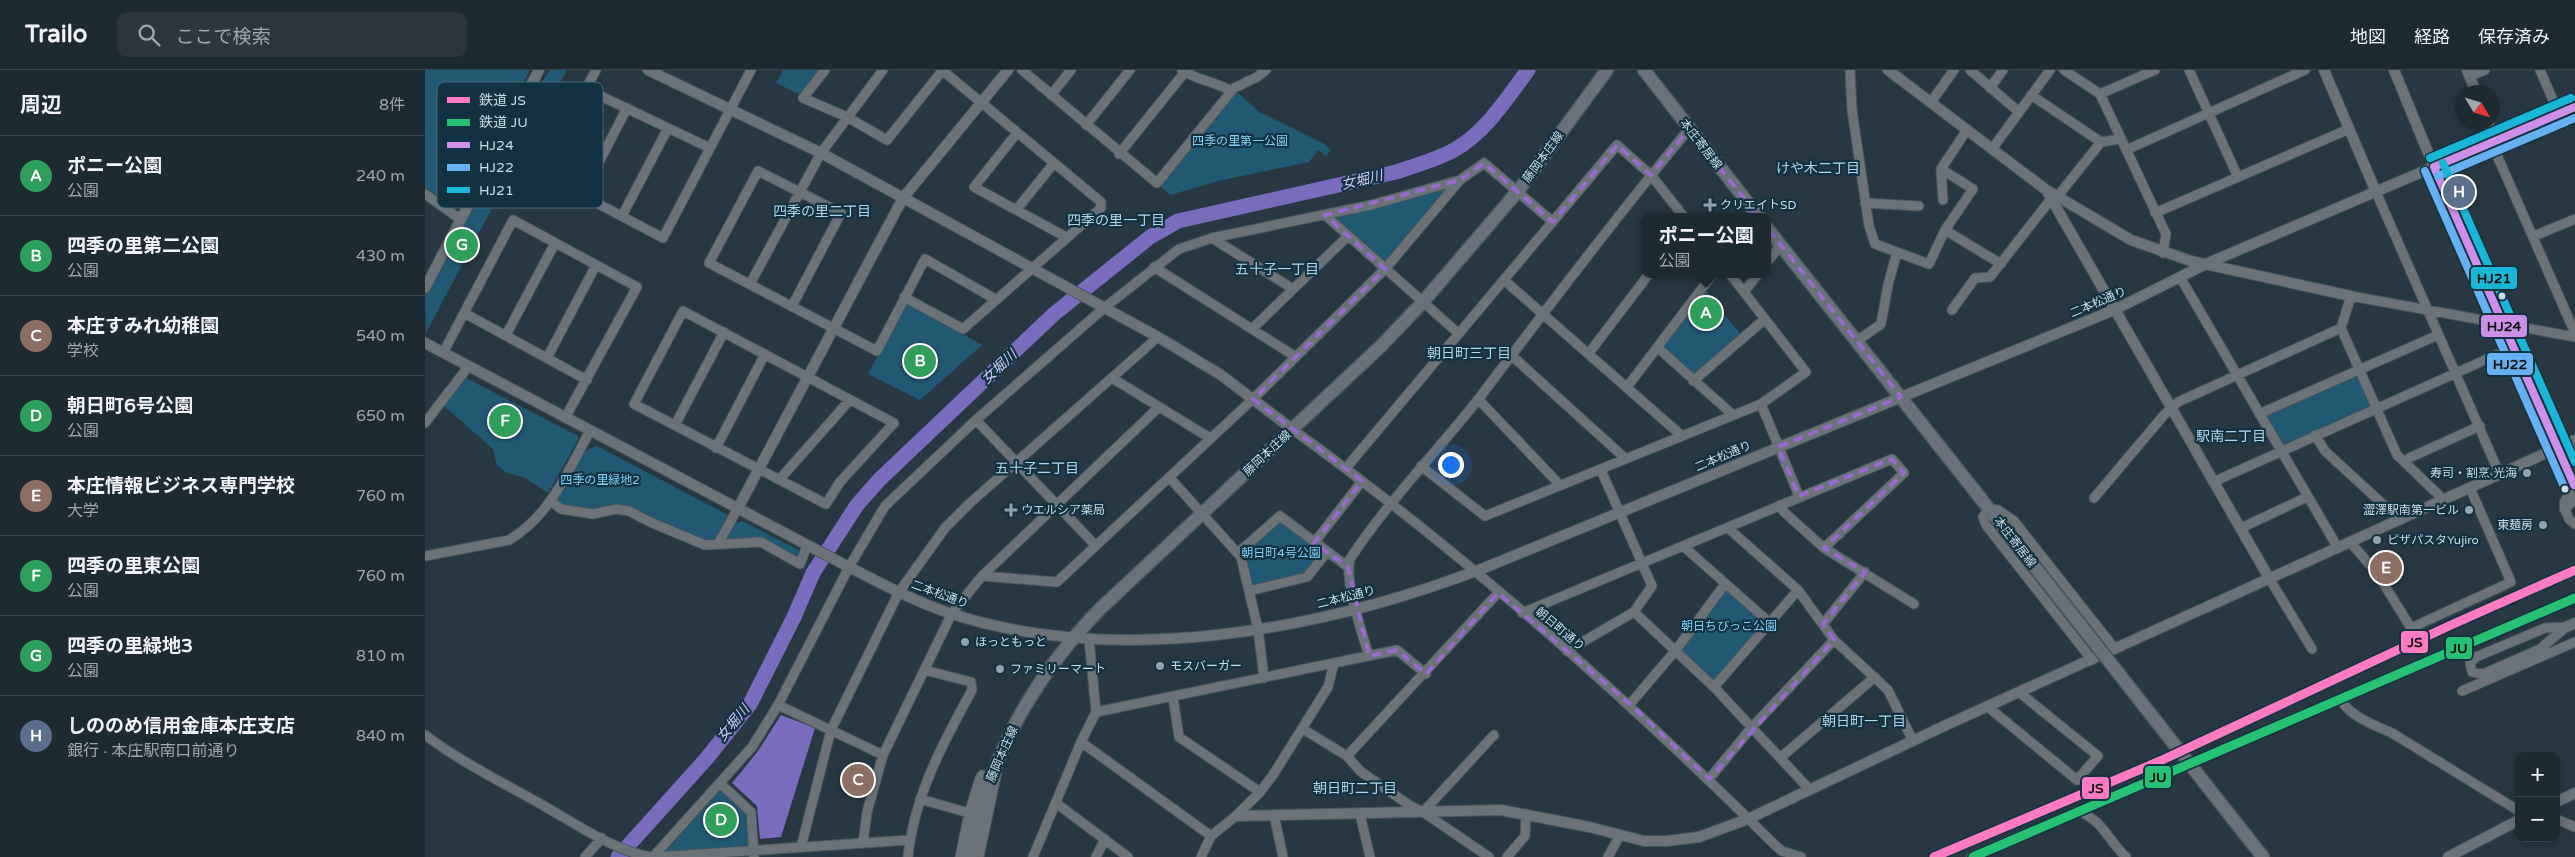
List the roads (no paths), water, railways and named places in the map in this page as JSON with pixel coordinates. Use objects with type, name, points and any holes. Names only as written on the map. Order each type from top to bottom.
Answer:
[{"type":"main road","name":"藤岡本庄線","points":[[969,857],[978,814],[993,770],[1022,710],[1073,638],[1381,346],[1422,303],[1518,191],[1607,70]]},
{"type":"main road","name":"本庄寄居線","points":[[1643,70],[1756,213]]},
{"type":"main road","name":"本庄寄居線","points":[[1771,233],[2263,857]]},
{"type":"street","points":[[533,82],[539,70]]},
{"type":"street","points":[[590,82],[596,70]]},
{"type":"street","points":[[648,70],[821,153],[1158,337],[1221,375],[1292,429]]},
{"type":"street","points":[[603,206],[663,238],[750,70]]},
{"type":"street","points":[[825,70],[803,98],[847,117],[887,140],[942,70],[1101,202],[1101,208],[1030,268],[963,329],[904,297]]},
{"type":"street","points":[[750,284],[798,191],[821,153],[883,70]]},
{"type":"street","points":[[718,544],[903,198],[1008,70]]},
{"type":"street","points":[[1022,70],[1119,154],[1157,183],[1233,90],[1266,70]]},
{"type":"street","points":[[1051,95],[1071,70]]},
{"type":"street","points":[[1086,125],[1130,70]]},
{"type":"street","points":[[1850,70],[1852,110],[1865,203],[1875,244],[1929,264],[1945,230],[1973,189],[1941,169]]},
{"type":"street","points":[[1931,102],[1954,70]]},
{"type":"street","points":[[1970,70],[2019,112]]},
{"type":"street","points":[[1991,88],[2003,70]]},
{"type":"street","points":[[1992,149],[2050,70]]},
{"type":"street","points":[[2064,70],[2100,94],[2166,234],[2163,252]]},
{"type":"street","points":[[2189,70],[2238,177]]},
{"type":"street","points":[[2126,150],[2305,70]]},
{"type":"street","points":[[2324,70],[2426,310],[2457,373],[2501,475]]},
{"type":"street","points":[[2394,70],[2434,167],[2575,485],[2565,502],[2565,509],[2569,519],[2575,524]]},
{"type":"street","points":[[2473,85],[2468,73],[2485,70]]},
{"type":"street","points":[[2540,70],[2559,114]]},
{"type":"street","points":[[1119,154],[1184,71],[1233,90]]},
{"type":"street","points":[[1894,71],[2054,198],[2124,237],[2191,261],[2208,263],[2351,296],[2575,335]]},
{"type":"street","points":[[2100,94],[2152,71]]},
{"type":"street","points":[[2031,96],[2101,142]]},
{"type":"street","points":[[603,97],[710,148]]},
{"type":"street","points":[[603,154],[627,108]]},
{"type":"street","name":"二本松通り","points":[[425,343],[849,568],[899,592],[952,614],[1012,629],[1073,638],[1163,639],[1258,629],[1394,599],[1473,572],[2115,310],[2208,263],[2574,109]]},
{"type":"street","points":[[622,216],[668,128]]},
{"type":"street","points":[[1369,656],[1356,608],[1348,567],[1353,554],[1389,503],[1478,399],[1651,175],[1689,129]]},
{"type":"street","points":[[1943,200],[1941,169],[1967,130]]},
{"type":"street","points":[[2155,213],[2349,130]]},
{"type":"street","points":[[2491,130],[2495,141],[2496,153],[2534,236],[2575,335]]},
{"type":"street","points":[[1017,133],[974,186],[1066,237]]},
{"type":"street","points":[[1952,310],[1975,278],[1990,277],[2101,142],[2121,139]]},
{"type":"street","points":[[1346,468],[1617,145],[1651,175],[1681,213]]},
{"type":"street","points":[[1017,209],[1054,163]]},
{"type":"street","points":[[982,576],[1057,582],[1296,357],[1385,269],[1460,180],[1484,163],[1553,222]]},
{"type":"street","points":[[792,306],[841,213],[758,171],[709,263],[877,351],[925,259],[995,299]]},
{"type":"street","points":[[653,857],[721,784],[752,747],[778,705],[849,568],[885,506],[976,420],[1102,307],[1179,249],[1212,238],[1325,215],[1460,180]]},
{"type":"street","points":[[425,194],[437,203]]},
{"type":"street","points":[[2054,198],[2213,482],[2312,649]]},
{"type":"street","points":[[1865,203],[1919,206]]},
{"type":"street","points":[[445,208],[460,219]]},
{"type":"street","points":[[425,288],[466,208]]},
{"type":"street","points":[[1325,215],[1458,333]]},
{"type":"street","points":[[2534,236],[2575,219]]},
{"type":"street","points":[[443,353],[466,314],[513,220],[596,264],[637,287],[565,418]]},
{"type":"street","points":[[1945,230],[2001,264]]},
{"type":"street","points":[[1253,329],[1348,236]]},
{"type":"street","points":[[1212,238],[1293,289]]},
{"type":"street","points":[[506,335],[555,243]]},
{"type":"street","points":[[1771,257],[1781,245]]},
{"type":"street","points":[[1857,340],[1881,324],[1888,285],[1897,252]]},
{"type":"street","points":[[547,358],[596,264]]},
{"type":"street","points":[[1154,267],[1296,357]]},
{"type":"street","points":[[2180,277],[2337,548]]},
{"type":"street","points":[[1589,353],[1646,278]]},
{"type":"street","points":[[1627,388],[1710,278]]},
{"type":"street","points":[[1421,466],[1485,516],[1761,404],[1806,372],[1733,278]]},
{"type":"street","points":[[1744,292],[1755,278]]},
{"type":"street","points":[[1504,280],[1544,313],[1682,436]]},
{"type":"street","points":[[2351,296],[2341,328],[2397,455],[2444,500]]},
{"type":"street","points":[[683,311],[765,354],[894,423],[840,482],[826,504],[634,404],[683,311]]},
{"type":"street","points":[[466,314],[587,380]]},
{"type":"street","points":[[1693,381],[1765,319]]},
{"type":"street","points":[[2094,498],[2178,402],[2341,328]]},
{"type":"street","points":[[675,425],[724,332]]},
{"type":"street","points":[[2259,414],[2438,335]]},
{"type":"street","points":[[801,847],[831,730],[899,592],[945,528],[1016,462],[1158,337]]},
{"type":"street","points":[[1657,347],[1733,415]]},
{"type":"street","points":[[2213,482],[2514,347]]},
{"type":"street","points":[[716,448],[765,354]]},
{"type":"street","points":[[1511,355],[1626,459]]},
{"type":"street","points":[[425,423],[468,367]]},
{"type":"street","points":[[1112,378],[1210,438]]},
{"type":"street","points":[[1478,399],[1560,485]]},
{"type":"street","points":[[779,480],[849,400]]},
{"type":"street","points":[[1761,404],[1799,496]]},
{"type":"street","points":[[863,843],[867,812],[883,755],[952,614],[982,576],[1159,406]]},
{"type":"street","points":[[976,420],[1095,545]]},
{"type":"street","points":[[2405,463],[2409,458],[2480,426]]},
{"type":"street","name":"朝日町通り","points":[[1292,429],[1362,481],[1523,613],[1630,704],[1782,852],[1801,857]]},
{"type":"street","points":[[425,556],[509,540],[521,533],[552,502],[590,431]]},
{"type":"street","points":[[2315,435],[2325,451],[2399,519]]},
{"type":"street","points":[[1236,816],[1501,810],[1644,841],[1667,841],[1699,837],[1748,819],[1913,741],[2575,440]]},
{"type":"street","points":[[1523,613],[1728,528],[1799,496],[1892,459],[1904,473],[1824,548]]},
{"type":"street","points":[[1567,651],[1634,612],[1652,586],[1601,470]]},
{"type":"street","points":[[1169,477],[1201,515],[1238,553],[1258,629],[1264,678]]},
{"type":"street","points":[[1314,543],[1362,481]]},
{"type":"street","points":[[2350,542],[2377,574],[2411,628],[2511,582],[2470,488]]},
{"type":"street","points":[[2241,528],[2307,497]]},
{"type":"street","points":[[2565,509],[2575,499]]},
{"type":"street","points":[[552,502],[561,509],[593,514],[616,509],[629,510],[650,522],[705,545],[761,542],[800,564],[809,546]]},
{"type":"street","points":[[1780,505],[1784,512],[1824,548],[1914,604]]},
{"type":"street","points":[[2092,660],[1987,525],[1983,517],[1989,509],[1998,510],[2013,521],[2115,649]]},
{"type":"street","points":[[1238,553],[1280,516],[1348,567]]},
{"type":"street","points":[[1728,528],[1798,590],[1834,640],[1889,690],[1913,741]]},
{"type":"street","points":[[1683,546],[1769,622]]},
{"type":"street","points":[[1249,590],[1307,577],[1327,553]]},
{"type":"street","points":[[1823,624],[1865,572]]},
{"type":"street","points":[[1630,704],[1676,650],[1725,584]]},
{"type":"street","points":[[1714,687],[1798,590]]},
{"type":"street","points":[[1347,756],[1426,674],[1498,593]]},
{"type":"street","points":[[1634,612],[1714,687],[1809,790]]},
{"type":"street","points":[[2571,625],[2540,649],[2483,674],[2472,672],[2470,663],[2476,657],[2545,628],[2571,625]]},
{"type":"street","points":[[1033,857],[1081,742],[1096,712],[1089,638]]},
{"type":"street","points":[[1709,779],[1752,727],[1834,640]]},
{"type":"street","points":[[2462,691],[2575,642]]},
{"type":"street","points":[[1096,712],[1397,650],[1426,674]]},
{"type":"street","points":[[1201,857],[1211,836],[1236,816],[1260,792],[1303,729],[1328,687],[1334,663]]},
{"type":"street","points":[[907,857],[909,840],[920,799],[934,761],[972,690],[971,682],[924,670]]},
{"type":"street","points":[[1780,758],[1875,677]]},
{"type":"street","points":[[1988,707],[2077,780],[2098,756],[2020,693]]},
{"type":"street","points":[[1173,697],[1179,737],[1260,792]]},
{"type":"street","points":[[2342,702],[2347,708],[2380,729],[2392,734],[2515,809]]},
{"type":"street","points":[[778,705],[883,755]]},
{"type":"street","points":[[1303,729],[1347,756],[1360,771],[1489,857]]},
{"type":"street","points":[[1423,812],[1493,734]]},
{"type":"street","points":[[425,735],[456,758],[605,839],[641,855],[653,857],[754,854],[801,847],[909,840]]},
{"type":"street","points":[[1081,742],[1211,836]]},
{"type":"street","points":[[960,857],[969,813],[980,778],[982,775],[993,770],[998,773],[979,857]]},
{"type":"street","points":[[721,784],[751,812],[754,854]]},
{"type":"street","points":[[2560,800],[2575,793]]},
{"type":"street","points":[[920,799],[969,813]]},
{"type":"street","points":[[1056,803],[1128,857]]},
{"type":"street","points":[[1971,857],[2079,811],[2103,827],[2112,843],[2126,857]]},
{"type":"street","points":[[1360,814],[1370,857]]},
{"type":"street","points":[[1507,857],[1525,836],[1526,814]]},
{"type":"street","points":[[1274,816],[1283,857]]},
{"type":"street","points":[[2560,821],[2575,827]]},
{"type":"street","points":[[2448,857],[2515,822]]},
{"type":"street","points":[[1608,857],[1620,835]]},
{"type":"street","points":[[585,857],[605,839]]},
{"type":"street","points":[[1096,857],[1105,839]]},
{"type":"waterway","name":"女堀川","points":[[618,857],[707,758],[750,704],[794,617],[813,573],[857,505],[880,479],[1054,314],[1150,237],[1178,221],[1396,172],[1447,154],[1465,143],[1486,124],[1528,70]]},
{"type":"rail line","name":"JS","points":[[1934,857],[2160,761],[2451,625],[2575,570]]},
{"type":"rail line","name":"JU","points":[[1973,857],[2575,598]]},
{"type":"place","name":"しののめ信用金庫本庄支店","points":[[2459,192]]},
{"type":"place","name":"クリエイトSD","points":[[1710,205]]},
{"type":"place","name":"四季の里緑地3","points":[[462,245]]},
{"type":"place","name":"ポニー公園","points":[[1706,313]]},
{"type":"place","name":"四季の里第二公園","points":[[920,361]]},
{"type":"place","name":"四季の里東公園","points":[[505,421]]},
{"type":"place","name":"寿司・割烹 光海","points":[[2527,473]]},
{"type":"place","name":"ウエルシア薬局","points":[[1011,510]]},
{"type":"place","name":"澀澤駅南第一ビル","points":[[2469,510]]},
{"type":"place","name":"東麺房","points":[[2543,525]]},
{"type":"place","name":"ピザパスタYujiro","points":[[2377,540]]},
{"type":"place","name":"本庄情報ビジネス専門学校","points":[[2386,568]]},
{"type":"place","name":"ほっともっと","points":[[965,642]]},
{"type":"place","name":"モスバーガー","points":[[1160,666]]},
{"type":"place","name":"ファミリーマート","points":[[1000,669]]},
{"type":"place","name":"本庄すみれ幼稚園","points":[[858,780]]},
{"type":"place","name":"朝日町6号公園","points":[[721,820]]},
{"type":"district","name":"けや木二丁目","points":[[1818,168]]},
{"type":"district","name":"四季の里二丁目","points":[[822,211]]},
{"type":"district","name":"四季の里一丁目","points":[[1116,220]]},
{"type":"district","name":"五十子一丁目","points":[[1277,269]]},
{"type":"district","name":"朝日町三丁目","points":[[1469,353]]},
{"type":"district","name":"駅南二丁目","points":[[2231,436]]},
{"type":"district","name":"五十子二丁目","points":[[1037,468]]},
{"type":"district","name":"朝日町一丁目","points":[[1864,721]]},
{"type":"district","name":"朝日町二丁目","points":[[1355,788]]},
{"type":"park label","name":"四季の里第一公園","points":[[1240,141]]},
{"type":"park label","name":"四季の里緑地2","points":[[600,480]]},
{"type":"park label","name":"朝日町4号公園","points":[[1281,553]]},
{"type":"park label","name":"朝日ちびっこ公園","points":[[1729,626]]}]
